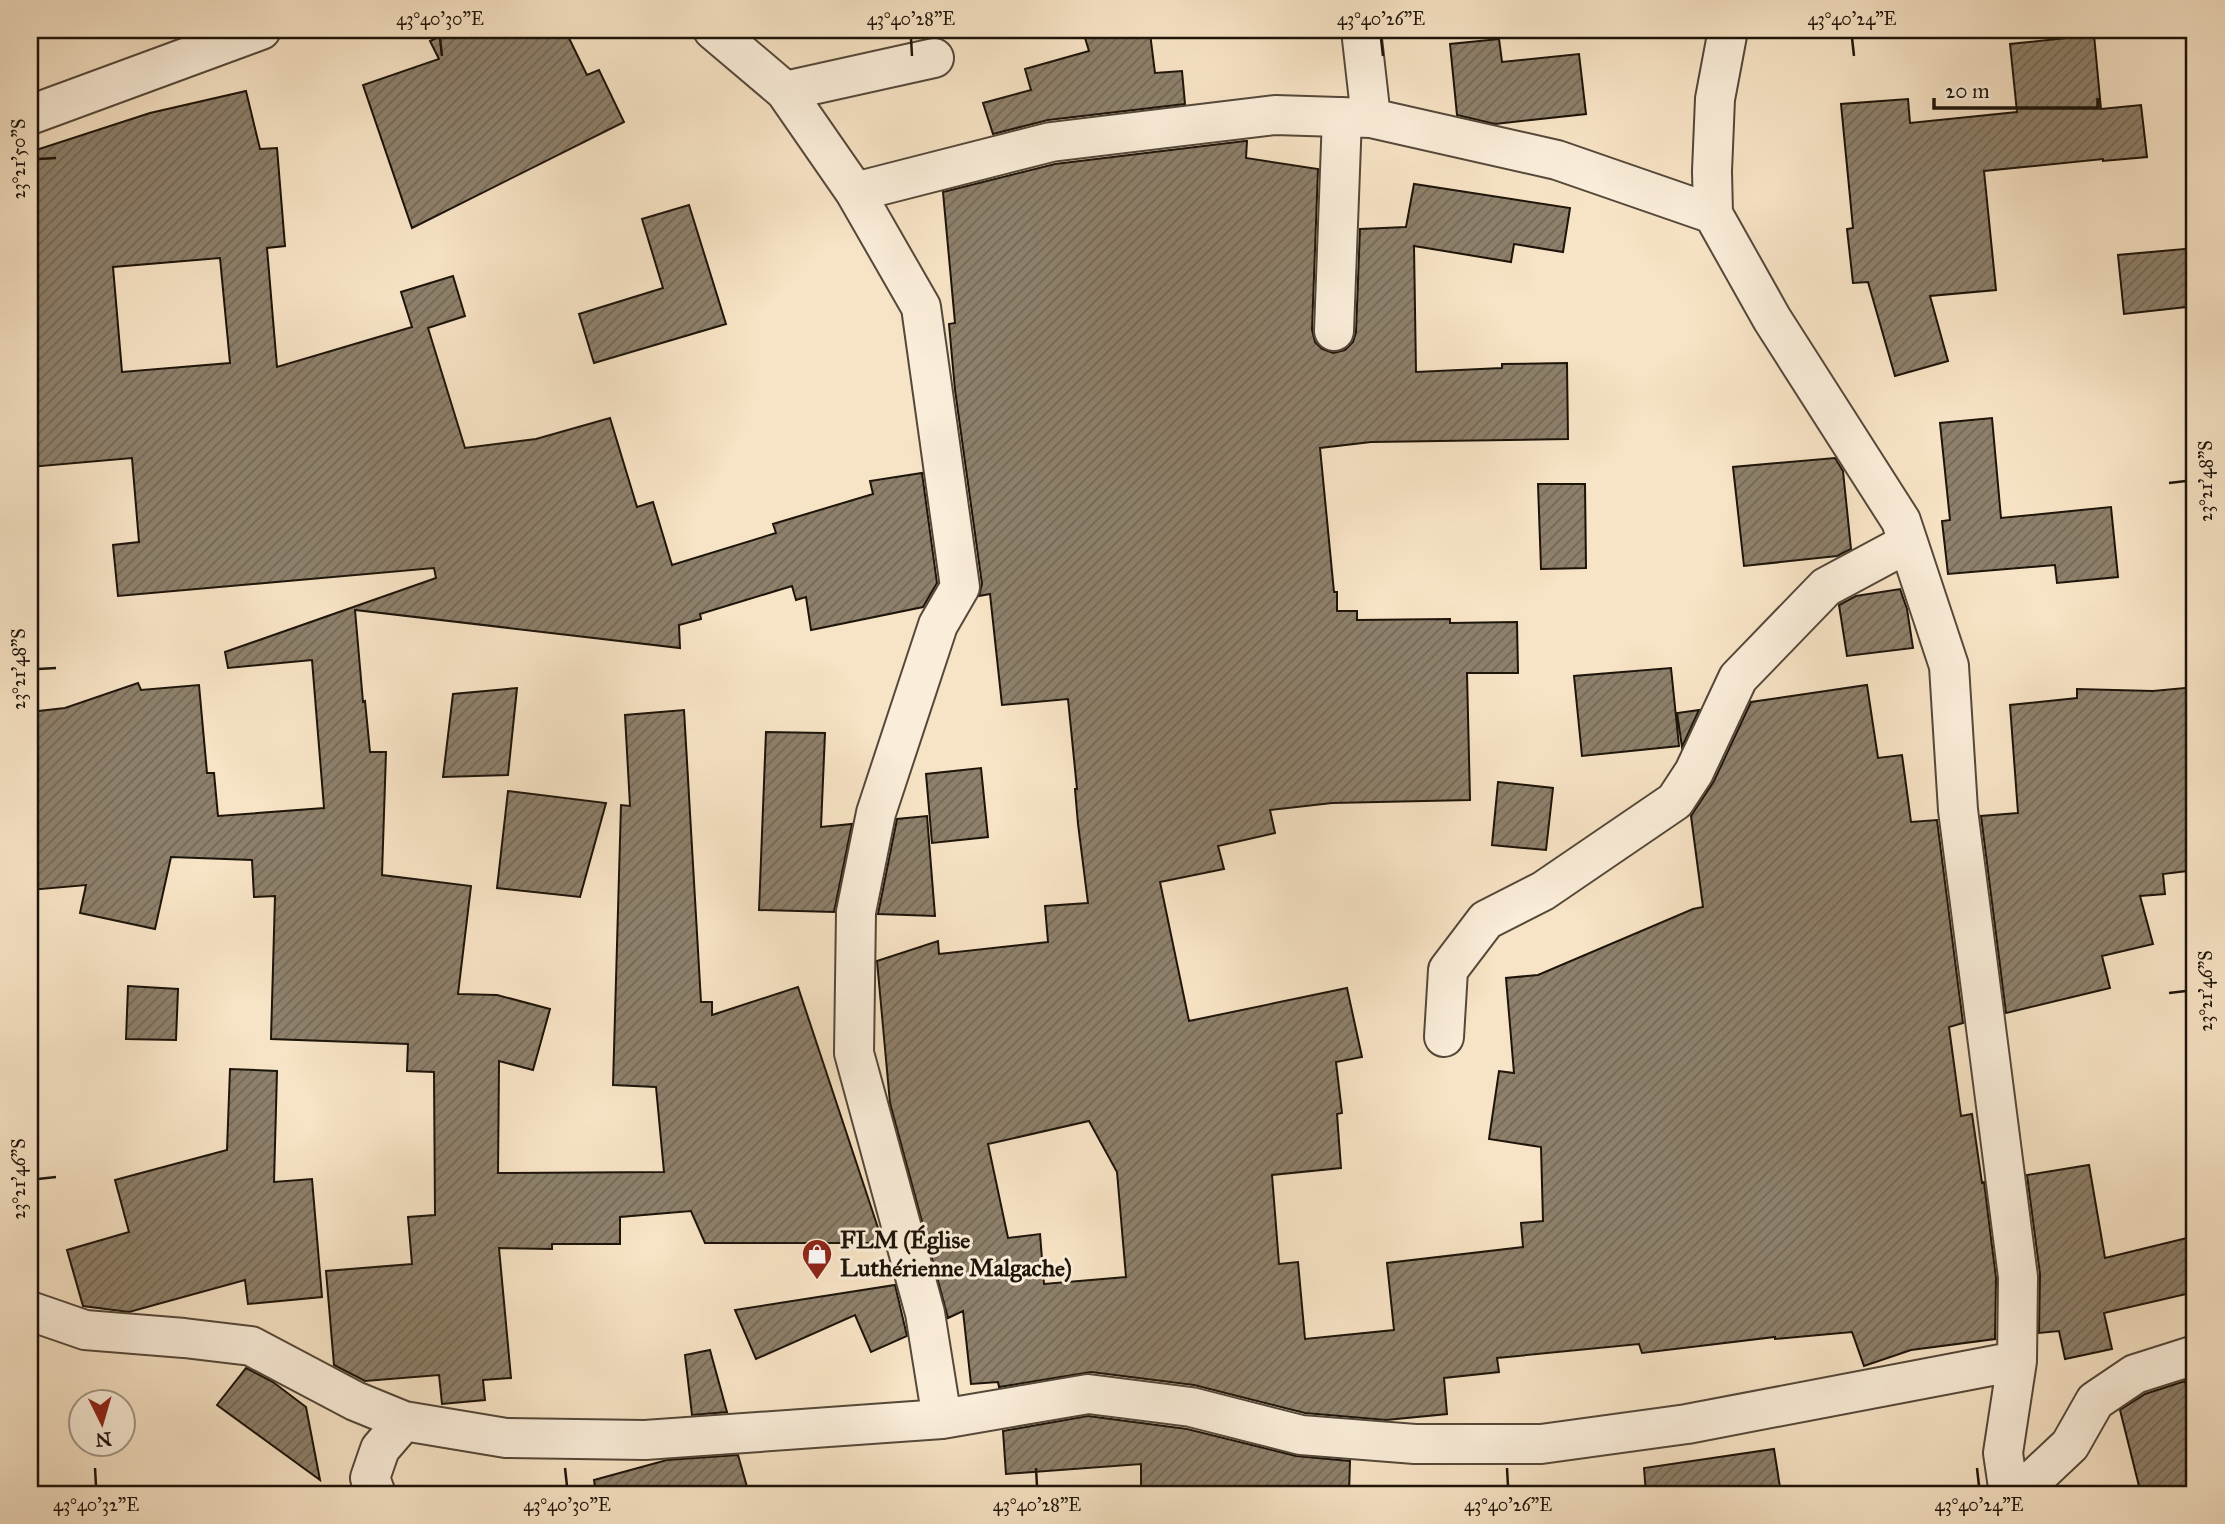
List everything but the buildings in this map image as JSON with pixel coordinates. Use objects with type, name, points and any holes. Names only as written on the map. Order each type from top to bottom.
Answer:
[{"type":"street","points":[[30,115],[261,30]]},
{"type":"street","points":[[713,30],[785,91],[855,191],[921,307],[960,587],[938,625],[876,813],[856,912],[854,1053],[925,1313],[942,1419]]},
{"type":"street","points":[[1334,331],[1357,117],[1361,30]]},
{"type":"street","points":[[1728,30],[1714,99],[1713,214],[1772,319],[1901,521],[1949,666],[1958,810],[2018,1277],[2017,1361],[2003,1453],[2009,1494]]},
{"type":"street","points":[[785,91],[934,58]]},
{"type":"street","points":[[855,191],[1051,142],[1275,115],[1357,117],[1557,160],[1713,214]]},
{"type":"street","points":[[1444,1037],[1448,970],[1486,920],[1543,891],[1675,801],[1694,772],[1738,678],[1826,587],[1908,543]]},
{"type":"street","points":[[30,1311],[85,1330],[251,1346],[355,1401],[404,1421],[506,1438],[645,1440],[942,1419],[1088,1394],[1191,1407],[1301,1435],[1415,1444],[1541,1444],[1687,1424],[2017,1361]]},
{"type":"street","points":[[2018,1494],[2070,1445],[2095,1401],[2134,1374],[2195,1355]]},
{"type":"street","points":[[376,1494],[370,1478],[380,1449],[404,1421]]},
{"type":"place","name":"FLM (Église Luthérienne Malgache)","points":[[817,1281]]}]
